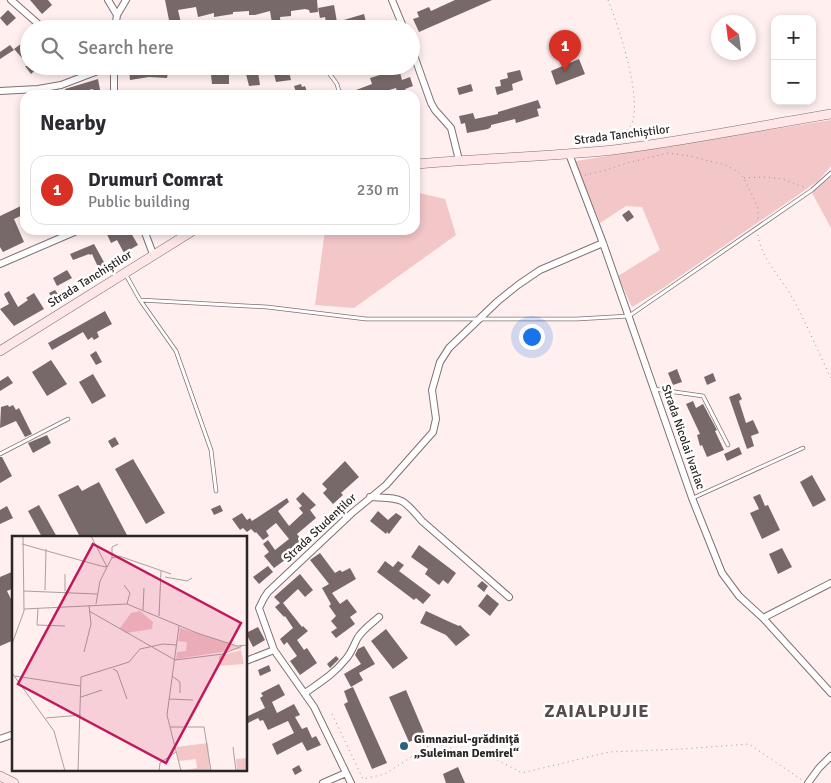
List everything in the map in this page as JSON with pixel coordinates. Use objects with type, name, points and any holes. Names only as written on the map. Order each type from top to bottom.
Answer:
[{"type":"street","points":[[11,0],[34,20]]},
{"type":"street","points":[[108,0],[116,15]]},
{"type":"street","points":[[116,20],[116,15],[126,0]]},
{"type":"street","points":[[392,0],[400,20]]},
{"type":"street","points":[[420,72],[431,103],[451,128],[459,160]]},
{"type":"street","points":[[0,91],[38,89],[61,85],[88,75]]},
{"type":"street","points":[[113,75],[114,90]]},
{"type":"street","name":"Strada Tanchiștilor","points":[[420,164],[569,154],[662,143],[831,114]]},
{"type":"street","name":"Strada Nicolai Ivarlac","points":[[569,154],[603,243],[692,498],[722,573],[739,596],[763,618],[831,693]]},
{"type":"street","points":[[0,264],[67,235]]},
{"type":"street","points":[[146,235],[153,254]]},
{"type":"street","name":"Strada Tanchiștilor","points":[[0,351],[185,235]]},
{"type":"street","points":[[370,497],[399,472],[433,432],[436,419],[432,390],[440,362],[449,348],[518,285],[540,270],[603,243]]},
{"type":"street","name":"Strada Studenților","points":[[351,783],[326,729],[305,693],[274,650],[260,614],[264,598],[370,497],[401,500],[422,521],[509,597]]},
{"type":"street","points":[[763,618],[831,583]]},
{"type":"street","points":[[305,693],[324,680],[344,662],[351,653],[357,638],[379,617]]},
{"type":"street","points":[[248,660],[274,650]]},
{"type":"street","points":[[0,739],[12,735]]},
{"type":"street","points":[[807,783],[831,756]]},
{"type":"street","points":[[323,783],[346,773]]},
{"type":"street","points":[[0,776],[14,783]]},
{"type":"lane","points":[[330,75],[339,90]]},
{"type":"lane","points":[[140,300],[267,307],[366,320],[577,319],[629,316],[757,226],[812,190],[831,173]]},
{"type":"lane","points":[[125,272],[130,285],[176,351],[211,450],[216,491]]},
{"type":"lane","points":[[654,388],[703,396],[728,445]]},
{"type":"lane","points":[[0,454],[68,420]]},
{"type":"lane","points":[[692,498],[803,448]]},
{"type":"path","points":[[608,0],[619,26],[635,107],[631,126],[627,131],[612,133]]},
{"type":"path","points":[[577,174],[584,175],[603,171],[668,153],[690,156],[725,165],[737,171],[744,178],[758,208],[757,226],[759,242],[770,265],[789,292],[831,378]]},
{"type":"path","points":[[744,178],[784,179],[812,190]]},
{"type":"path","points":[[332,714],[363,779],[385,774],[433,743],[457,750],[475,748],[522,773],[609,752],[749,744],[807,783]]},
{"type":"shaded area","points":[[831,120],[831,166],[818,181],[660,290],[632,307],[618,276],[660,250],[642,207],[626,206],[600,223],[576,161]]},
{"type":"shaded area","points":[[831,176],[831,228],[812,193]]},
{"type":"shaded area","points":[[420,193],[445,199],[456,235],[354,308],[315,305],[324,235],[420,235]]},
{"type":"building","points":[[30,0],[48,0],[52,5],[42,14]]},
{"type":"building","points":[[165,0],[317,0],[318,12],[310,13],[309,10],[305,9],[291,11],[291,16],[280,17],[280,20],[272,20],[270,11],[255,15],[249,15],[249,11],[233,12],[233,14],[214,17],[214,13],[198,17],[196,7],[178,10],[180,20],[169,20]]},
{"type":"building","points":[[455,0],[492,0],[420,32],[420,20],[413,19],[419,17],[417,12],[429,7],[431,11]]},
{"type":"building","points":[[334,5],[337,20],[326,20],[325,17],[320,18],[318,8]]},
{"type":"building","points":[[8,10],[16,18],[7,26],[0,18]]},
{"type":"building","points":[[364,14],[366,20],[344,20]]},
{"type":"building","points":[[10,45],[14,50],[0,59],[0,52]]},
{"type":"building","points":[[20,45],[20,56],[14,49]]},
{"type":"building","points":[[579,59],[585,74],[556,85],[551,71]]},
{"type":"building","points":[[520,70],[523,80],[512,84],[513,90],[497,95],[495,87],[501,86],[500,80],[508,78],[507,73]]},
{"type":"building","points":[[130,75],[168,75],[167,78],[149,77],[130,80]]},
{"type":"building","points":[[211,75],[229,75],[229,84],[212,84]]},
{"type":"building","points":[[246,75],[258,75],[260,85],[249,86]]},
{"type":"building","points":[[274,75],[290,75],[291,80],[276,82]]},
{"type":"building","points":[[380,75],[401,75],[402,80],[410,77],[413,86],[406,90],[397,90],[396,88],[389,90],[356,90],[372,84],[370,78]]},
{"type":"building","points":[[98,79],[100,90],[65,90]]},
{"type":"building","points":[[301,84],[302,87],[305,86],[306,90],[295,90],[294,86]]},
{"type":"building","points":[[471,84],[473,91],[459,95],[457,88]]},
{"type":"building","points":[[538,100],[541,108],[537,109],[539,116],[516,123],[515,119],[491,125],[488,129],[467,133],[465,123],[461,124],[459,116],[473,113],[475,119],[498,114],[498,112]]},
{"type":"building","points":[[20,206],[20,216],[14,219],[24,242],[3,252],[0,247],[0,216]]},
{"type":"building","points":[[629,210],[634,217],[627,222],[622,215]]},
{"type":"building","points":[[107,235],[132,235],[138,245],[124,253],[117,240],[111,243]]},
{"type":"building","points":[[94,244],[105,264],[98,267],[92,254],[73,260],[70,254]]},
{"type":"building","points":[[67,270],[72,278],[57,286],[53,278]]},
{"type":"building","points":[[55,290],[60,297],[54,301],[49,293]]},
{"type":"building","points":[[9,291],[18,307],[28,300],[26,298],[34,293],[44,309],[14,326],[0,309],[9,304],[4,294]]},
{"type":"building","points":[[105,311],[112,324],[97,332],[99,337],[94,340],[92,337],[88,340],[83,332],[52,350],[48,343]]},
{"type":"building","points":[[96,351],[102,362],[96,365],[90,355]]},
{"type":"building","points":[[51,360],[67,384],[47,396],[32,372]]},
{"type":"building","points":[[677,369],[682,382],[673,385],[668,373]]},
{"type":"building","points":[[713,373],[716,381],[707,385],[704,377]]},
{"type":"building","points":[[93,374],[106,396],[92,404],[79,382]]},
{"type":"building","points":[[8,376],[13,383],[0,391],[0,381]]},
{"type":"building","points":[[739,393],[742,399],[739,401],[746,423],[753,420],[759,433],[751,436],[754,446],[747,449],[729,397]]},
{"type":"building","points":[[693,401],[696,408],[703,404],[717,430],[715,431],[724,450],[707,457],[702,445],[700,446],[697,435],[700,434],[686,404]]},
{"type":"building","points":[[8,405],[9,407],[13,405],[16,410],[19,408],[32,434],[25,437],[16,421],[0,428],[1,407]]},
{"type":"building","points":[[47,435],[51,443],[33,453],[28,443]]},
{"type":"building","points":[[115,437],[119,444],[112,448],[108,441]]},
{"type":"building","points":[[739,447],[742,454],[727,461],[724,454]]},
{"type":"building","points":[[0,457],[2,457],[12,476],[0,483]]},
{"type":"building","points":[[133,459],[165,513],[146,524],[115,469]]},
{"type":"building","points":[[345,461],[359,477],[341,493],[343,495],[333,504],[323,493],[327,489],[322,484]]},
{"type":"building","points":[[812,475],[826,500],[813,507],[800,482]]},
{"type":"building","points":[[99,482],[127,536],[79,536],[58,495],[78,485],[82,491]]},
{"type":"building","points":[[303,492],[316,505],[310,510],[316,518],[297,534],[304,546],[274,568],[264,556],[269,552],[263,544],[268,540],[275,550],[289,539],[276,523],[266,531],[269,536],[263,540],[251,529],[247,532],[243,528],[240,530],[232,519],[242,513],[247,520],[250,518],[252,521],[287,498],[289,502],[278,511],[289,526],[303,513],[299,508],[302,506],[296,499]]},
{"type":"building","points":[[760,494],[765,506],[768,505],[780,530],[762,539],[750,513],[759,509],[753,497]]},
{"type":"building","points":[[39,505],[56,536],[41,536],[28,511]]},
{"type":"building","points":[[220,505],[223,511],[214,515],[211,509]]},
{"type":"building","points":[[7,506],[13,518],[0,524],[0,510]]},
{"type":"building","points":[[378,511],[388,520],[396,513],[402,517],[389,534],[387,532],[386,534],[370,521]]},
{"type":"building","points":[[419,545],[456,573],[448,584],[443,580],[439,585],[425,574],[428,569],[411,557]]},
{"type":"building","points":[[782,548],[792,567],[778,574],[769,554]]},
{"type":"building","points":[[320,553],[335,573],[350,568],[356,579],[332,593],[340,604],[347,599],[357,612],[350,617],[355,624],[336,638],[331,632],[337,628],[331,621],[336,616],[329,606],[331,604],[322,588],[329,584],[310,560]]},
{"type":"building","points":[[385,561],[393,567],[398,561],[404,565],[399,571],[431,595],[423,604],[416,598],[414,600],[377,572]]},
{"type":"building","points":[[268,566],[273,572],[259,584],[253,577]]},
{"type":"building","points":[[12,572],[12,589],[7,591],[12,601],[12,641],[0,646],[0,577]]},
{"type":"building","points":[[300,574],[313,590],[305,597],[298,589],[283,603],[302,627],[308,631],[297,640],[304,650],[307,648],[317,663],[300,675],[290,661],[297,656],[287,642],[284,645],[280,639],[293,628],[285,616],[275,607],[280,603],[274,597]]},
{"type":"building","points":[[482,581],[488,586],[484,592],[477,586]]},
{"type":"building","points":[[487,594],[499,604],[490,616],[478,606]]},
{"type":"building","points":[[426,611],[460,625],[470,635],[456,646],[446,635],[420,623]]},
{"type":"building","points":[[258,627],[265,640],[253,647],[248,637],[248,632]]},
{"type":"building","points":[[386,629],[408,658],[393,669],[371,641]]},
{"type":"building","points":[[364,646],[375,664],[359,673],[363,680],[351,687],[344,674],[361,664],[355,655],[358,649]]},
{"type":"building","points":[[336,656],[339,659],[330,668],[327,664]]},
{"type":"building","points":[[269,665],[271,671],[260,676],[258,670]]},
{"type":"building","points":[[279,684],[285,695],[272,702],[277,713],[294,704],[300,715],[295,717],[302,729],[307,727],[312,738],[316,736],[321,745],[307,751],[302,742],[277,755],[272,744],[294,733],[288,721],[268,730],[263,720],[260,721],[258,718],[248,723],[248,716],[265,708],[260,698],[263,696],[261,693]]},
{"type":"building","points":[[353,687],[387,763],[372,769],[344,704],[348,702],[344,691]]},
{"type":"building","points":[[406,690],[425,735],[409,742],[389,697]]},
{"type":"building","points":[[299,765],[302,771],[295,775],[292,769]]},
{"type":"building","points":[[458,767],[465,783],[446,783],[443,774]]},
{"type":"place","name":"Drumuri Comrat","points":[[565,71]]},
{"type":"place","name":"Gimnaziul-grădiniţă „Suleiman Demirel“","points":[[404,746]]},
{"type":"district","name":"ZAIALPUJIE","points":[[597,711]]}]
